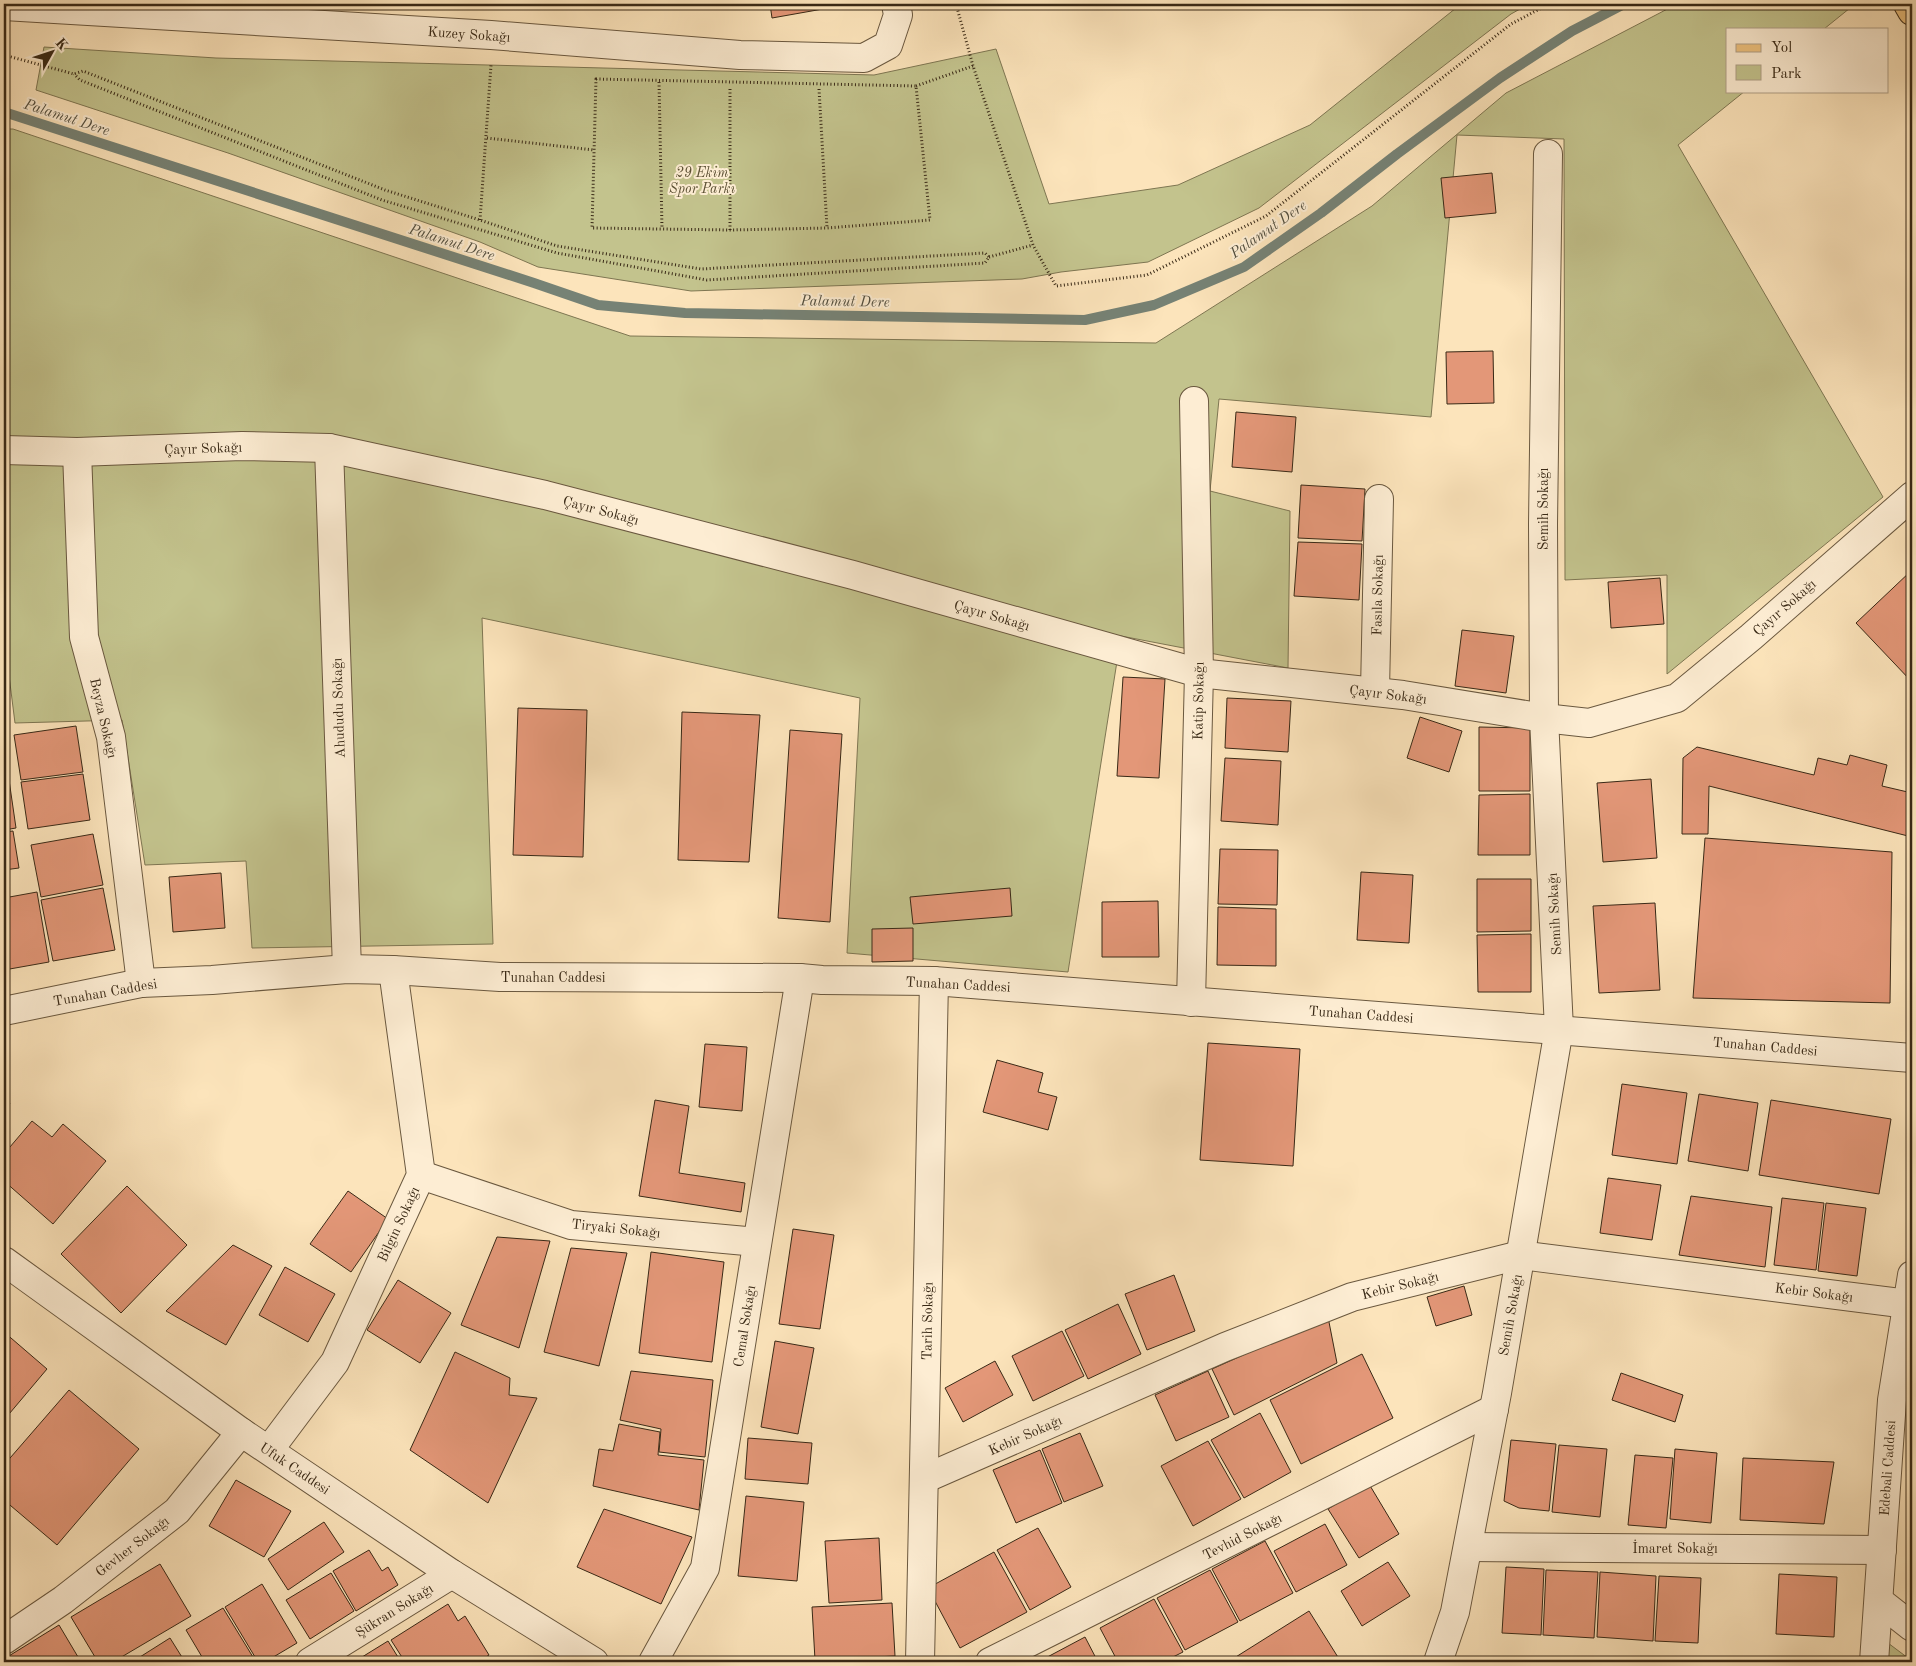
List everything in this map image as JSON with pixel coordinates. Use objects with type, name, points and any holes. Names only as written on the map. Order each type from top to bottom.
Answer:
[{"type":"main road","points":[[1908,4],[1912,10]]},
{"type":"street","name":"Kuzey Sokağı","points":[[4,6],[491,35],[740,54],[864,58],[888,45],[898,15],[896,4]]},
{"type":"street","name":"Semih Sokağı","points":[[1438,1662],[1456,1612],[1494,1409],[1559,1029],[1544,718],[1543,524],[1548,154]]},
{"type":"street","name":"Katip Sokağı","points":[[1191,1002],[1199,673],[1194,401]]},
{"type":"street","name":"Çayır Sokağı","points":[[4,450],[78,452],[242,446],[329,448],[544,495],[852,575],[1199,673],[1374,692],[1589,723],[1677,698],[1912,496]]},
{"type":"street","name":"Ahududu Sokağı","points":[[329,448],[347,968]]},
{"type":"street","name":"Beyza Sokağı","points":[[78,452],[84,637],[111,737],[141,983]]},
{"type":"street","name":"Fasıla Sokağı","points":[[1374,692],[1379,498]]},
{"type":"street","name":"Tunahan Caddesi","points":[[4,1011],[141,983],[212,980],[347,968],[500,977],[800,978],[822,980],[934,981],[1912,1058]]},
{"type":"street","name":"Bilgin Sokağı","points":[[269,1450],[335,1362],[421,1175],[393,970]]},
{"type":"street","name":"Cemal Sokağı","points":[[653,1662],[705,1568],[800,978]]},
{"type":"street","name":"Tarih Sokağı","points":[[920,1662],[934,981]]},
{"type":"street","name":"Tiryaki Sokağı","points":[[421,1175],[571,1224],[757,1242]]},
{"type":"street","name":"Kebir Sokağı","points":[[924,1479],[1225,1347],[1352,1296],[1520,1255],[1908,1304]]},
{"type":"street","name":"Ufuk Caddesi","points":[[4,1261],[241,1432],[452,1574],[594,1662]]},
{"type":"street","name":"Edebali Caddesi","points":[[1874,1662],[1892,1400],[1912,1275]]},
{"type":"street","name":"Tevhid Sokağı","points":[[990,1662],[1494,1409]]},
{"type":"street","name":"Gevher Sokağı","points":[[4,1640],[63,1600],[177,1511],[241,1432]]},
{"type":"street","name":"İmaret Sokağı","points":[[1468,1547],[1882,1550]]},
{"type":"street","name":"Şükran Sokağı","points":[[310,1662],[452,1574]]},
{"type":"street","points":[[1879,1601],[1912,1627]]},
{"type":"path","points":[[956,4],[973,66],[1033,245],[1056,286],[1147,275],[1266,216],[1511,24],[1549,4]]},
{"type":"path","points":[[480,220],[491,68],[491,35]]},
{"type":"path","points":[[4,54],[74,74],[80,80],[382,200],[557,253],[707,280],[985,263],[988,258],[1033,245]]},
{"type":"path","points":[[916,86],[930,220],[827,228],[730,230],[592,228],[596,80],[659,82],[730,81],[916,86],[973,66]]},
{"type":"path","points":[[74,74],[83,71],[385,190],[557,246],[701,269],[985,253],[988,258]]},
{"type":"path","points":[[730,81],[730,230]]},
{"type":"path","points":[[659,82],[662,229]]},
{"type":"path","points":[[819,83],[827,228]]},
{"type":"path","points":[[486,138],[594,150]]},
{"type":"green space","name":"29 Ekim Spor Parkı","points":[[1461,4],[1529,4],[1511,14],[1259,208],[1148,262],[1061,272],[1022,279],[691,291],[538,267],[480,242],[228,153],[36,90],[44,47],[216,58],[874,75],[996,49],[1049,204],[1178,185],[1310,125]]},
{"type":"green space","points":[[1677,4],[1855,4],[1825,28],[1726,28],[1726,92],[1744,92],[1678,145],[1883,497],[1667,674],[1667,575],[1565,580],[1564,139],[1457,135],[1431,417],[1219,399],[1210,491],[1290,511],[1288,668],[1121,636],[1068,972],[847,953],[860,698],[482,618],[493,944],[252,948],[246,861],[145,865],[122,720],[15,723],[4,636],[4,129],[13,129],[630,336],[1156,343],[1372,206],[1506,93]]},
{"type":"green space","points":[[1888,1643],[1912,1661],[1912,1662],[1887,1662]]},
{"type":"building","points":[[770,4],[851,4],[772,18]]},
{"type":"building","points":[[1492,173],[1496,213],[1445,218],[1441,178]]},
{"type":"building","points":[[1493,351],[1494,403],[1447,404],[1446,352]]},
{"type":"building","points":[[1236,412],[1296,417],[1292,472],[1232,467]]},
{"type":"building","points":[[1301,485],[1365,489],[1362,541],[1298,538]]},
{"type":"building","points":[[1298,542],[1362,544],[1359,600],[1294,596]]},
{"type":"building","points":[[1912,570],[1912,682],[1856,623]]},
{"type":"building","points":[[1660,578],[1664,624],[1611,628],[1608,582]]},
{"type":"building","points":[[1462,630],[1514,636],[1506,693],[1455,686]]},
{"type":"building","points":[[1123,677],[1165,679],[1159,778],[1117,776]]},
{"type":"building","points":[[1227,698],[1291,701],[1288,752],[1225,748]]},
{"type":"building","points":[[518,708],[587,710],[583,857],[513,855]]},
{"type":"building","points":[[682,712],[760,715],[749,862],[678,860]]},
{"type":"building","points":[[1420,717],[1462,731],[1449,772],[1407,758]]},
{"type":"building","points":[[76,726],[83,772],[21,780],[14,735]]},
{"type":"building","points":[[1479,727],[1530,728],[1530,791],[1479,791]]},
{"type":"building","points":[[790,730],[842,734],[830,922],[778,918]]},
{"type":"building","points":[[4,743],[8,770],[4,771]]},
{"type":"building","points":[[1697,747],[1814,775],[1818,758],[1847,765],[1850,755],[1887,765],[1882,786],[1912,793],[1912,837],[1709,786],[1708,834],[1682,834],[1683,758]]},
{"type":"building","points":[[1225,758],[1281,761],[1278,825],[1221,821]]},
{"type":"building","points":[[8,773],[16,828],[4,830],[4,774]]},
{"type":"building","points":[[83,774],[90,820],[28,829],[21,782]]},
{"type":"building","points":[[1651,779],[1657,858],[1603,862],[1597,783]]},
{"type":"building","points":[[1530,794],[1530,855],[1478,855],[1479,795]]},
{"type":"building","points":[[13,831],[19,868],[4,870],[4,832]]},
{"type":"building","points":[[93,834],[103,885],[41,897],[31,845]]},
{"type":"building","points":[[1705,838],[1892,852],[1890,1003],[1693,998]]},
{"type":"building","points":[[1220,849],[1278,850],[1277,905],[1218,904]]},
{"type":"building","points":[[1361,872],[1413,875],[1409,943],[1357,940]]},
{"type":"building","points":[[221,873],[225,928],[173,932],[169,877]]},
{"type":"building","points":[[1477,879],[1531,879],[1531,931],[1477,932]]},
{"type":"building","points":[[103,888],[115,950],[53,961],[41,900]]},
{"type":"building","points":[[1010,888],[1012,916],[913,924],[910,897]]},
{"type":"building","points":[[37,892],[49,962],[4,970],[4,898]]},
{"type":"building","points":[[1158,901],[1159,957],[1102,957],[1102,902]]},
{"type":"building","points":[[1655,903],[1660,990],[1599,993],[1593,906]]},
{"type":"building","points":[[1218,907],[1276,909],[1276,966],[1217,965]]},
{"type":"building","points":[[913,928],[913,961],[872,962],[872,929]]},
{"type":"building","points":[[1531,934],[1531,992],[1478,992],[1477,935]]},
{"type":"building","points":[[1208,1043],[1300,1049],[1293,1166],[1200,1160]]},
{"type":"building","points":[[705,1044],[747,1047],[742,1111],[699,1107]]},
{"type":"building","points":[[997,1060],[1043,1073],[1038,1092],[1057,1097],[1048,1130],[983,1112]]},
{"type":"building","points":[[1622,1084],[1687,1093],[1677,1164],[1612,1155]]},
{"type":"building","points":[[1699,1094],[1758,1103],[1748,1171],[1688,1161]]},
{"type":"building","points":[[4,1098],[10,1103],[4,1112]]},
{"type":"building","points":[[655,1100],[689,1106],[679,1173],[745,1183],[741,1212],[639,1196]]},
{"type":"building","points":[[1771,1100],[1891,1119],[1879,1194],[1759,1175]]},
{"type":"building","points":[[32,1121],[52,1137],[63,1124],[106,1161],[53,1224],[4,1181],[4,1154]]},
{"type":"building","points":[[1608,1178],[1661,1185],[1652,1240],[1600,1233]]},
{"type":"building","points":[[127,1186],[187,1245],[121,1313],[61,1254]]},
{"type":"building","points":[[348,1191],[388,1219],[351,1272],[310,1244]]},
{"type":"building","points":[[1691,1196],[1772,1207],[1765,1267],[1679,1255]]},
{"type":"building","points":[[1782,1198],[1824,1203],[1816,1270],[1774,1265]]},
{"type":"building","points":[[1826,1203],[1866,1208],[1857,1276],[1818,1271]]},
{"type":"building","points":[[793,1229],[834,1235],[820,1329],[779,1324]]},
{"type":"building","points":[[497,1237],[550,1241],[519,1348],[461,1325]]},
{"type":"building","points":[[233,1245],[272,1266],[226,1345],[166,1311]]},
{"type":"building","points":[[571,1248],[627,1253],[599,1366],[544,1352]]},
{"type":"building","points":[[651,1252],[724,1262],[712,1362],[639,1353]]},
{"type":"building","points":[[285,1267],[335,1294],[308,1342],[259,1315]]},
{"type":"building","points":[[1174,1275],[1195,1331],[1147,1350],[1125,1294]]},
{"type":"building","points":[[398,1280],[451,1313],[420,1363],[367,1330]]},
{"type":"building","points":[[1464,1286],[1472,1315],[1436,1326],[1427,1297]]},
{"type":"building","points":[[1118,1304],[1141,1354],[1088,1379],[1065,1330]]},
{"type":"building","points":[[1328,1317],[1337,1363],[1234,1415],[1212,1369]]},
{"type":"building","points":[[1062,1331],[1084,1376],[1033,1401],[1012,1356]]},
{"type":"building","points":[[4,1332],[47,1369],[4,1420]]},
{"type":"building","points":[[775,1341],[814,1348],[798,1434],[761,1427]]},
{"type":"building","points":[[455,1352],[510,1378],[509,1395],[537,1398],[488,1503],[410,1450]]},
{"type":"building","points":[[1362,1354],[1393,1418],[1301,1464],[1270,1400]]},
{"type":"building","points":[[995,1361],[1013,1395],[963,1422],[945,1388]]},
{"type":"building","points":[[631,1371],[713,1380],[705,1457],[659,1452],[661,1429],[620,1420]]},
{"type":"building","points":[[1208,1371],[1229,1417],[1176,1441],[1155,1395]]},
{"type":"building","points":[[1621,1373],[1683,1395],[1675,1422],[1612,1400]]},
{"type":"building","points":[[69,1390],[139,1449],[57,1545],[4,1500],[4,1465]]},
{"type":"building","points":[[1260,1413],[1291,1472],[1244,1498],[1211,1440]]},
{"type":"building","points":[[619,1424],[660,1432],[658,1455],[704,1460],[699,1510],[593,1486],[599,1449],[613,1451]]},
{"type":"building","points":[[1080,1433],[1103,1486],[1064,1502],[1042,1449]]},
{"type":"building","points":[[748,1438],[812,1443],[808,1484],[745,1479]]},
{"type":"building","points":[[1511,1440],[1556,1444],[1549,1511],[1519,1508],[1504,1501]]},
{"type":"building","points":[[1208,1441],[1241,1499],[1193,1526],[1161,1466]]},
{"type":"building","points":[[1559,1445],[1607,1449],[1600,1517],[1552,1512]]},
{"type":"building","points":[[1675,1449],[1717,1453],[1711,1523],[1670,1519]]},
{"type":"building","points":[[1040,1450],[1062,1503],[1016,1523],[993,1470]]},
{"type":"building","points":[[1635,1455],[1673,1458],[1666,1528],[1628,1525]]},
{"type":"building","points":[[1743,1458],[1834,1462],[1824,1524],[1740,1520]]},
{"type":"building","points":[[236,1480],[291,1511],[264,1557],[209,1526]]},
{"type":"building","points":[[1369,1484],[1399,1534],[1359,1558],[1328,1509]]},
{"type":"building","points":[[746,1496],[804,1502],[797,1581],[738,1576]]},
{"type":"building","points":[[604,1509],[692,1537],[661,1604],[577,1567]]},
{"type":"building","points":[[324,1522],[344,1552],[288,1590],[268,1559]]},
{"type":"building","points":[[1325,1524],[1347,1565],[1296,1592],[1274,1551]]},
{"type":"building","points":[[1038,1528],[1071,1587],[1030,1610],[997,1550]]},
{"type":"building","points":[[879,1538],[882,1600],[829,1603],[825,1541]]},
{"type":"building","points":[[1265,1541],[1293,1593],[1240,1621],[1212,1569]]},
{"type":"building","points":[[369,1550],[382,1571],[388,1567],[398,1585],[356,1611],[333,1571]]},
{"type":"building","points":[[994,1552],[1027,1612],[960,1648],[928,1588]]},
{"type":"building","points":[[1388,1562],[1410,1596],[1362,1626],[1341,1591]]},
{"type":"building","points":[[160,1564],[191,1616],[113,1662],[98,1662],[71,1617]]},
{"type":"building","points":[[1506,1567],[1544,1569],[1541,1635],[1502,1633]]},
{"type":"building","points":[[1210,1570],[1238,1622],[1185,1650],[1157,1598]]},
{"type":"building","points":[[1546,1570],[1598,1572],[1594,1638],[1543,1635]]},
{"type":"building","points":[[1600,1572],[1656,1576],[1653,1641],[1597,1637]]},
{"type":"building","points":[[331,1573],[354,1611],[310,1639],[286,1600]]},
{"type":"building","points":[[1779,1574],[1837,1577],[1834,1637],[1776,1634]]},
{"type":"building","points":[[1659,1576],[1701,1578],[1698,1643],[1655,1641]]},
{"type":"building","points":[[262,1584],[297,1643],[265,1662],[258,1662],[225,1607]]},
{"type":"building","points":[[1154,1599],[1183,1652],[1163,1662],[1118,1662],[1100,1628]]},
{"type":"building","points":[[892,1603],[895,1656],[815,1660],[812,1607]]},
{"type":"building","points":[[448,1604],[458,1621],[465,1616],[489,1655],[478,1662],[405,1662],[391,1640]]},
{"type":"building","points":[[223,1608],[256,1662],[205,1662],[186,1630]]},
{"type":"building","points":[[1309,1611],[1341,1662],[1232,1662],[1231,1660]]},
{"type":"building","points":[[59,1625],[81,1662],[4,1662],[4,1659]]},
{"type":"building","points":[[1085,1637],[1098,1662],[1038,1662]]},
{"type":"building","points":[[170,1638],[185,1662],[132,1662]]},
{"type":"building","points":[[388,1641],[401,1662],[354,1662]]},
{"type":"building","points":[[884,1659],[884,1662],[824,1662]]},
{"type":"waterway","name":"Palamut Dere","points":[[4,112],[598,305],[685,313],[1085,320],[1154,305],[1244,267],[1321,213],[1500,78],[1572,31],[1624,4]]}]
